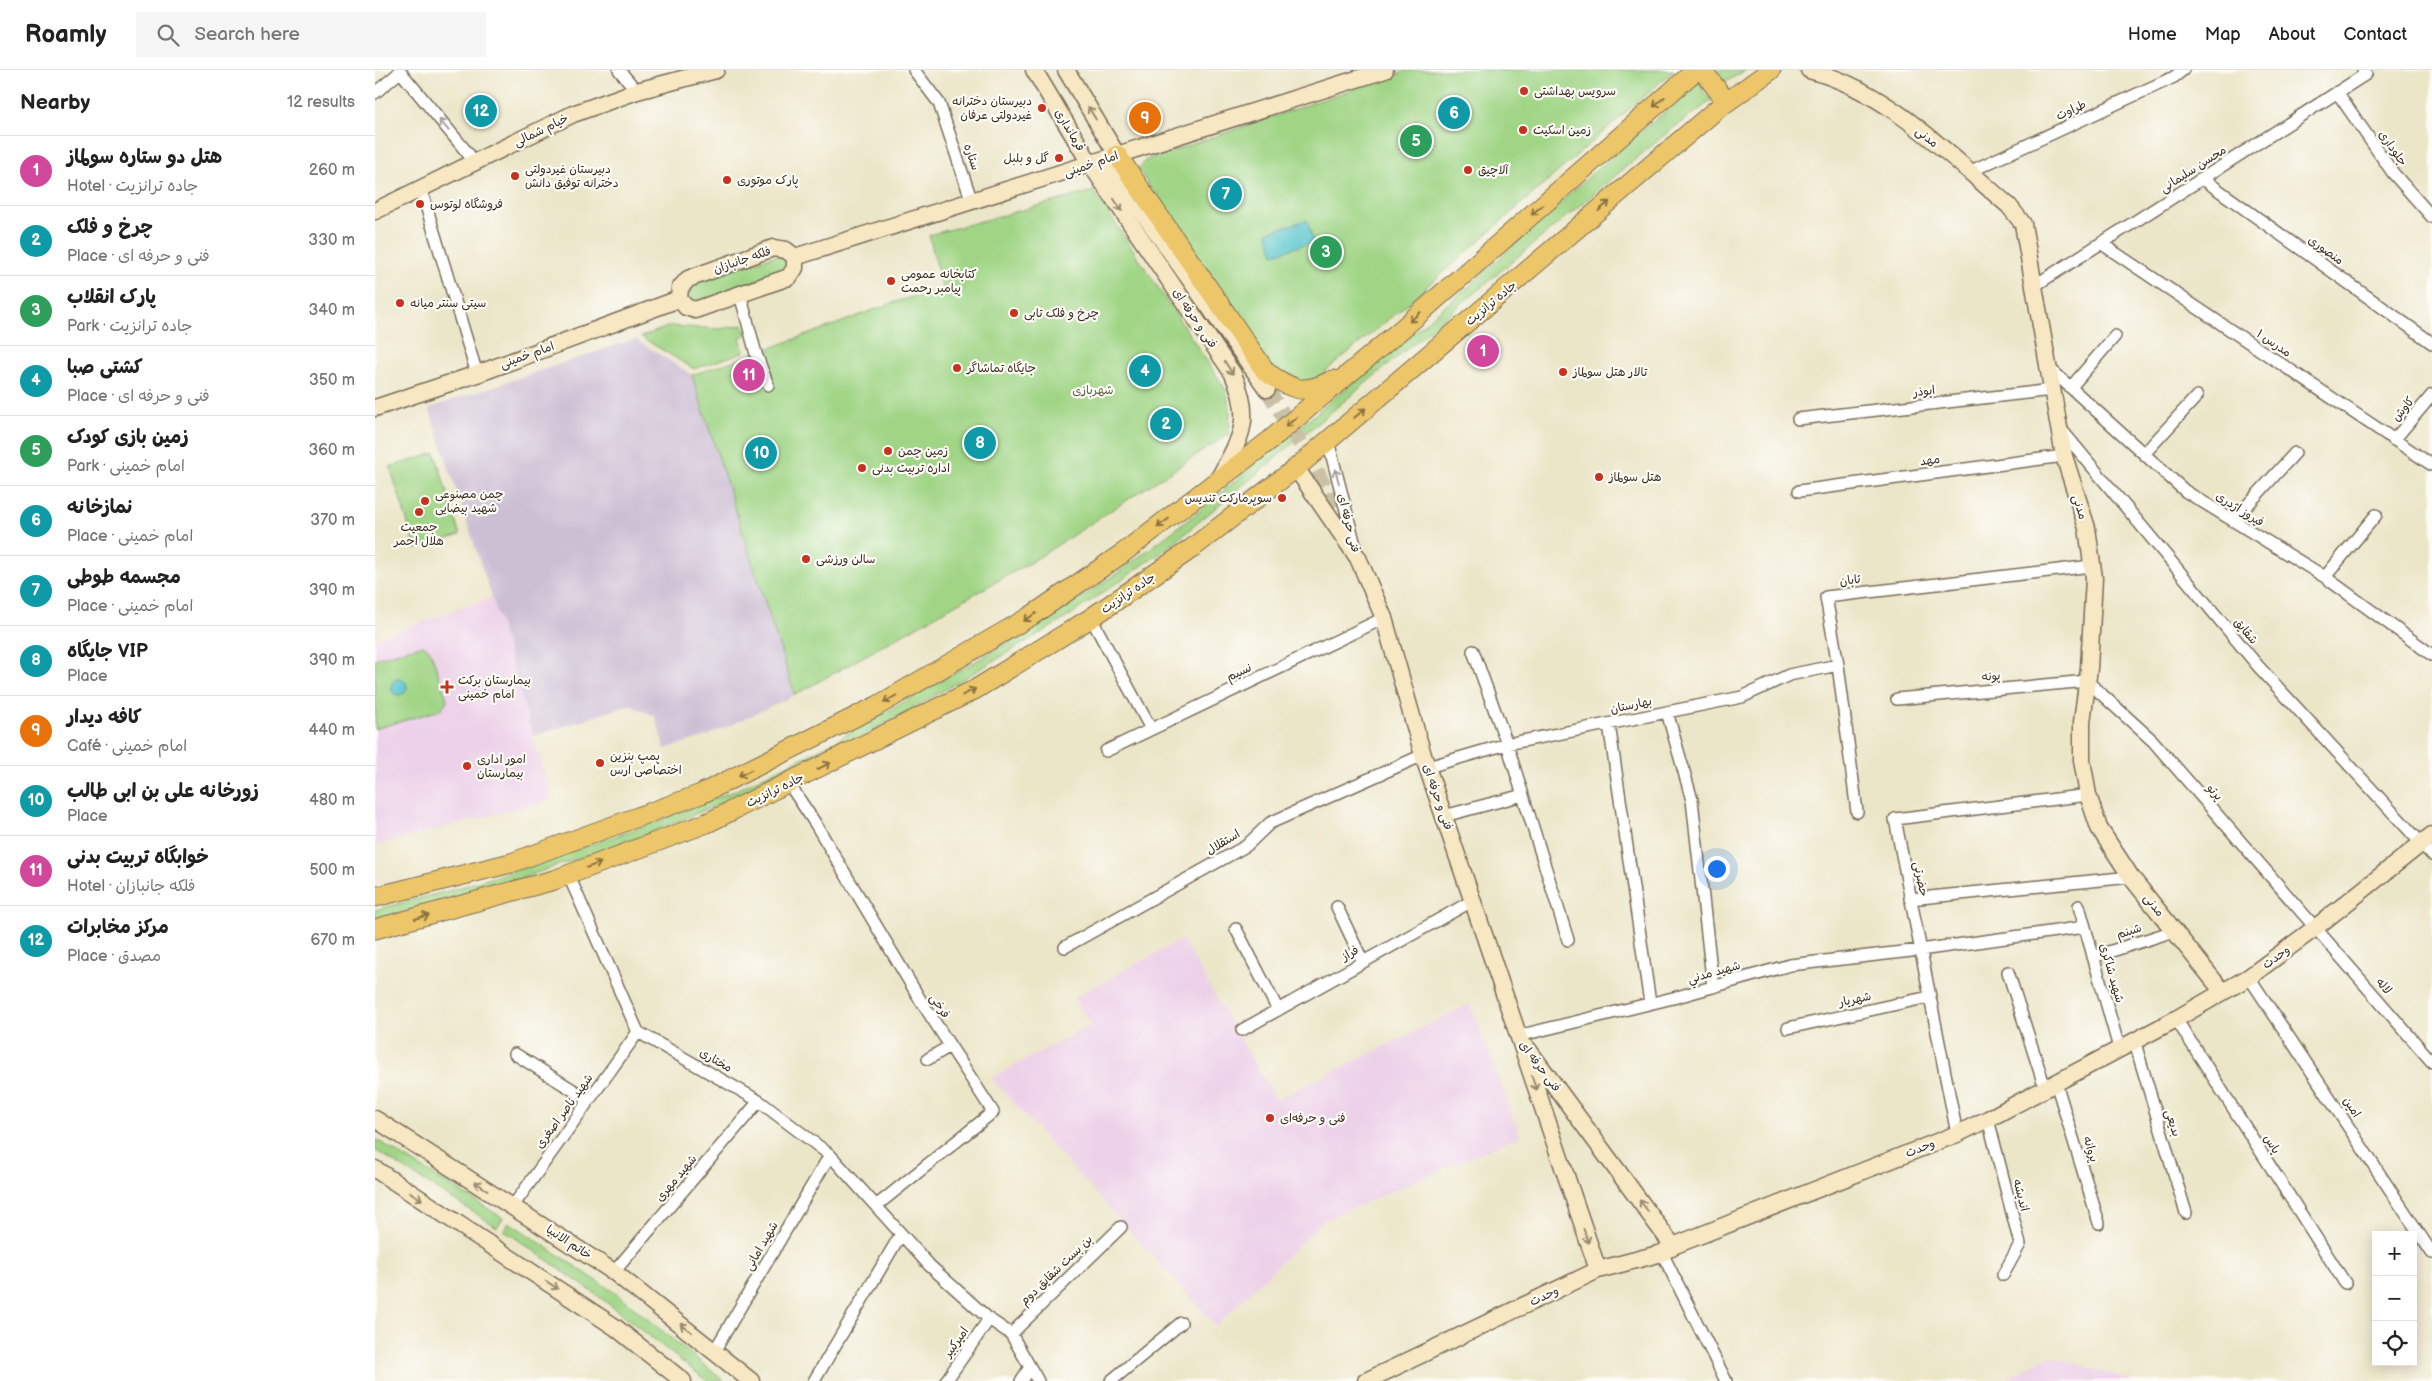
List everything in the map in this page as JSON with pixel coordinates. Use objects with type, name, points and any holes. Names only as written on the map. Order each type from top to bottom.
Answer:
[{"type":"main road","points":[[375,897],[511,862],[567,844],[715,787],[877,706],[1031,616],[1123,553],[1216,483],[1350,373],[1696,70]]},
{"type":"main road","points":[[1702,70],[1726,101]]},
{"type":"main road","name":"جاده ترانزیت","points":[[375,929],[568,874],[707,823],[789,784],[976,689],[1091,618],[1191,549],[1297,468],[1726,101],[1771,70]]},
{"type":"main road","points":[[1104,160],[1266,372],[1296,388],[1312,390],[1350,373]]},
{"type":"street","points":[[619,70],[637,92]]},
{"type":"street","name":"ستاره","points":[[914,70],[939,103],[972,202]]},
{"type":"street","name":"فرمانداری","points":[[1034,70],[1104,160]]},
{"type":"street","points":[[1066,70],[1104,160],[1267,389]]},
{"type":"street","name":"امام خمینی","points":[[795,257],[1104,160],[1361,74],[1385,70]]},
{"type":"street","name":"مدنی","points":[[1809,70],[1834,73],[1898,113],[2009,206],[2023,224],[2064,456],[2087,528],[2094,578],[2087,681],[2081,722],[2082,760],[2088,795],[2099,828],[2131,876],[2223,992]]},
{"type":"street","name":"طراوت","points":[[1969,172],[2174,77],[2183,70]]},
{"type":"street","points":[[375,93],[399,71],[475,162]]},
{"type":"street","name":"خیام شمالی","points":[[375,211],[573,114],[706,71]]},
{"type":"street","name":"محسن سلیمانی","points":[[2035,286],[2337,92],[2364,72]]},
{"type":"street","name":"جلوداری","points":[[2337,92],[2393,173],[2432,217]]},
{"type":"street","name":"فنی و حرفه ای","points":[[1104,160],[1233,374],[1242,393],[1245,410],[1240,439],[1216,483]]},
{"type":"street","name":"منصوری","points":[[2203,179],[2432,343]]},
{"type":"street","points":[[421,189],[477,374]]},
{"type":"street","name":"مدرس ۱","points":[[2102,244],[2432,465]]},
{"type":"street","name":"فلکه جانبازان","points":[[679,299],[680,288],[688,279],[773,248],[786,250],[795,257]]},
{"type":"street","points":[[679,299],[686,307],[695,310],[789,277],[795,268],[795,257]]},
{"type":"street","points":[[740,294],[756,354],[768,385]]},
{"type":"street","name":"امام خمینی","points":[[375,408],[477,374],[679,299]]},
{"type":"street","points":[[2071,387],[2115,336]]},
{"type":"street","name":"فیروز اژدری","points":[[2048,367],[2185,491],[2325,577],[2432,655]]},
{"type":"street","name":"ابوذر","points":[[1798,419],[2053,390]]},
{"type":"street","name":"کاوش","points":[[2395,440],[2432,395]]},
{"type":"street","points":[[2145,454],[2197,396]]},
{"type":"street","name":"شقایق","points":[[2059,427],[2258,666],[2429,844]]},
{"type":"street","name":"فنی حرفه ای","points":[[1328,441],[1358,558]]},
{"type":"street","points":[[2233,521],[2295,453]]},
{"type":"street","name":"مهد","points":[[1799,491],[2064,456]]},
{"type":"street","name":"فنی حرفه ای","points":[[1297,468],[1358,558]]},
{"type":"street","points":[[2325,577],[2376,515]]},
{"type":"street","name":"فنی و حرفه ای","points":[[1358,558],[1384,618],[1425,761],[1518,1036]]},
{"type":"street","name":"تابان","points":[[1857,812],[1838,665],[1826,597],[2092,566]]},
{"type":"street","points":[[1091,618],[1151,729]]},
{"type":"street","name":"نسيم","points":[[1106,750],[1384,618]]},
{"type":"street","points":[[1473,652],[1507,744],[1568,940]]},
{"type":"street","name":"بهارستان","points":[[1425,761],[1742,696],[1789,675],[1838,665]]},
{"type":"street","name":"پونه","points":[[1897,699],[2087,681]]},
{"type":"street","name":"پرتو","points":[[2087,681],[2153,741],[2315,928]]},
{"type":"street","points":[[1667,712],[1692,800],[1713,987]]},
{"type":"street","points":[[1609,724],[1650,1004]]},
{"type":"street","name":"استقلال","points":[[1065,948],[1246,846],[1270,822],[1425,761]]},
{"type":"street","name":"فرخی","points":[[789,784],[815,823],[950,1046],[993,1112],[877,1206]]},
{"type":"street","points":[[1444,816],[1523,795]]},
{"type":"street","name":"حضرتی","points":[[1957,1134],[1895,819],[2088,795]]},
{"type":"street","name":"وحدت","points":[[1366,1381],[1597,1270],[1667,1249],[1957,1134],[2176,1019],[2249,977],[2429,844]]},
{"type":"street","points":[[568,874],[638,1032]]},
{"type":"street","points":[[1910,898],[2131,876]]},
{"type":"street","name":"فراز","points":[[1242,1030],[1472,900]]},
{"type":"street","name":"شهید شاکری","points":[[2079,906],[2119,1048]]},
{"type":"street","points":[[1337,907],[1363,962]]},
{"type":"street","name":"شهيد مدني","points":[[1518,1036],[1650,1004],[1790,965],[1920,950],[2085,927]]},
{"type":"street","name":"لاله","points":[[2315,928],[2432,1062]]},
{"type":"street","points":[[1236,929],[1278,1010]]},
{"type":"street","name":"شبنم","points":[[2093,957],[2174,931]]},
{"type":"street","name":"پروانه","points":[[2008,972],[2051,1085],[2099,1223]]},
{"type":"street","name":"امین","points":[[2249,977],[2432,1253]]},
{"type":"street","name":"شهریار","points":[[1787,1028],[1929,997]]},
{"type":"street","name":"یاس","points":[[2176,1019],[2345,1283]]},
{"type":"street","name":"شهید ناصر اصغری","points":[[513,1206],[638,1032]]},
{"type":"street","name":"مختاری","points":[[638,1032],[759,1101],[830,1155],[930,1266],[989,1319],[1011,1334],[1038,1381]]},
{"type":"street","name":"فنی حرفه ای","points":[[1518,1036],[1667,1249],[1726,1381]]},
{"type":"street","name":"فنی حرفه ای","points":[[1518,1036],[1597,1270]]},
{"type":"street","name":"بدیعی","points":[[2134,1040],[2186,1214]]},
{"type":"street","points":[[928,1059],[950,1046]]},
{"type":"street","points":[[515,1054],[589,1100]]},
{"type":"street","name":"شهید مهری","points":[[614,1272],[759,1101]]},
{"type":"street","name":"اندیشه","points":[[1988,1118],[2019,1244],[2003,1275]]},
{"type":"street","name":"خاتم الانبیا","points":[[375,1119],[614,1272],[715,1350],[751,1381]]},
{"type":"street","name":"شهید امانی","points":[[715,1350],[830,1155]]},
{"type":"street","points":[[375,1169],[615,1327],[683,1381]]},
{"type":"street","name":"بن بست شقایق دوم","points":[[1011,1334],[1121,1227]]},
{"type":"street","points":[[814,1381],[901,1234]]},
{"type":"street","name":"امیرکبیر","points":[[946,1381],[989,1319]]},
{"type":"street","points":[[1111,1381],[1181,1323]]},
{"type":"street","points":[[1021,1381],[1030,1368]]},
{"type":"shaded area","points":[[635,339],[692,375],[795,695],[707,736],[665,749],[655,716],[630,705],[533,736],[492,597],[429,408]]},
{"type":"shaded area","name":"بیمارستان برکت امام خمینی","points":[[492,597],[552,799],[375,846],[375,639]]},
{"type":"shaded area","name":"فنی و حرفه‌ای","points":[[1182,939],[1276,1100],[1470,1004],[1520,1136],[1323,1221],[1216,1326],[991,1078],[1091,1025],[1074,998]]},
{"type":"shaded area","points":[[2049,1356],[2134,1381],[2002,1381]]},
{"type":"green space","points":[[1409,70],[1674,70],[1406,305],[1316,379],[1304,383],[1269,366],[1138,169],[1146,160]]},
{"type":"green space","points":[[1713,70],[1746,70],[1722,84]]},
{"type":"green space","points":[[1700,82],[1705,95],[1712,100],[1668,132],[1165,550],[1063,620],[902,715],[778,780],[642,836],[488,890],[375,920],[375,910],[455,889],[529,866],[656,822],[736,790],[830,744],[1039,625],[1115,575],[1193,516],[1469,286],[1595,171]]},
{"type":"green space","name":"شهربازی","points":[[1094,191],[1226,390],[1230,411],[1229,434],[1033,561],[795,695],[692,375],[889,304],[943,291],[929,235]]},
{"type":"green space","points":[[784,253],[792,267],[696,305],[688,303],[684,290],[690,282]]},
{"type":"green space","points":[[743,325],[746,334],[740,338],[744,352],[694,369],[641,337],[670,326],[720,329]]},
{"type":"green space","name":"چمن مصنوعی شهید بیضایی","points":[[435,453],[460,535],[416,549],[390,467]]},
{"type":"green space","points":[[423,645],[430,650],[447,701],[440,710],[375,729],[375,659]]},
{"type":"green space","points":[[375,1139],[503,1218],[497,1227],[375,1150]]},
{"type":"green space","points":[[509,1222],[618,1295],[724,1381],[707,1381],[597,1295],[504,1230]]},
{"type":"water","points":[[1307,220],[1313,242],[1274,254],[1267,232]]},
{"type":"water","points":[[399,679],[405,681],[407,687],[405,693],[399,695],[393,693],[391,687],[393,681]]},
{"type":"tunnel","points":[[1267,389],[1313,464],[1346,531]]},
{"type":"place","name":"سرویس بهداشتی","points":[[1524,91]]},
{"type":"place","name":"دبیرستان دخترانه غیردولتی عرفان","points":[[1042,108]]},
{"type":"place","name":"مرکز مخابرات","points":[[481,111]]},
{"type":"place","name":"نمازخانه","points":[[1454,113]]},
{"type":"place","name":"کافه دیدار","points":[[1145,118]]},
{"type":"place","name":"زمین اسکیت","points":[[1523,130]]},
{"type":"place","name":"زمین بازی کودک","points":[[1416,141]]},
{"type":"place","name":"گل و بلبل","points":[[1059,158]]},
{"type":"place","name":"آلاچیق","points":[[1468,170]]},
{"type":"place","name":"دبیرستان غیردولتی دخترانه توفیق دانش","points":[[515,176]]},
{"type":"place","name":"پارک موتوری","points":[[727,180]]},
{"type":"place","name":"مجسمه طوطی","points":[[1226,194]]},
{"type":"place","name":"فروشگاه لوتوس","points":[[420,204]]},
{"type":"place","name":"پارک انقلاب","points":[[1326,252]]},
{"type":"place","name":"کتابخانه عمومی پیامبر رحمت","points":[[891,281]]},
{"type":"place","name":"سیتی سنتر میانه","points":[[400,303]]},
{"type":"place","name":"چرخ و فلک تابی","points":[[1014,313]]},
{"type":"place","name":"هتل دو ستاره سولماز","points":[[1483,351]]},
{"type":"place","name":"جایگاه تماشاگر","points":[[957,368]]},
{"type":"place","name":"کشتی صبا","points":[[1145,371]]},
{"type":"place","name":"تالار هتل سولماز","points":[[1563,372]]},
{"type":"place","name":"خوابگاه تربیت بدنی","points":[[749,375]]},
{"type":"place","name":"چرخ و فلک","points":[[1166,424]]},
{"type":"place","name":"جایگاه VIP","points":[[980,443]]},
{"type":"place","name":"زمین چمن","points":[[888,451]]},
{"type":"place","name":"زورخانه علی بن ابی طالب","points":[[761,453]]},
{"type":"place","name":"اداره تربیت بدنی","points":[[862,468]]},
{"type":"place","name":"هتل سولماز","points":[[1599,477]]},
{"type":"place","name":"سوپرمارکت تندیس","points":[[1282,498]]},
{"type":"place","name":"چمن مصنوعی شهید بیضایی","points":[[425,501]]},
{"type":"place","name":"جمعیت هلال احمر","points":[[419,512]]},
{"type":"place","name":"سالن ورزشی","points":[[806,559]]},
{"type":"place","name":"بیمارستان برکت امام خمینی","points":[[447,687]]},
{"type":"place","name":"پمپ بنزین اختصاصی ارس","points":[[600,763]]},
{"type":"place","name":"امور اداری بیمارستان","points":[[467,766]]},
{"type":"place","name":"فنی و حرفه‌ای","points":[[1270,1118]]}]
